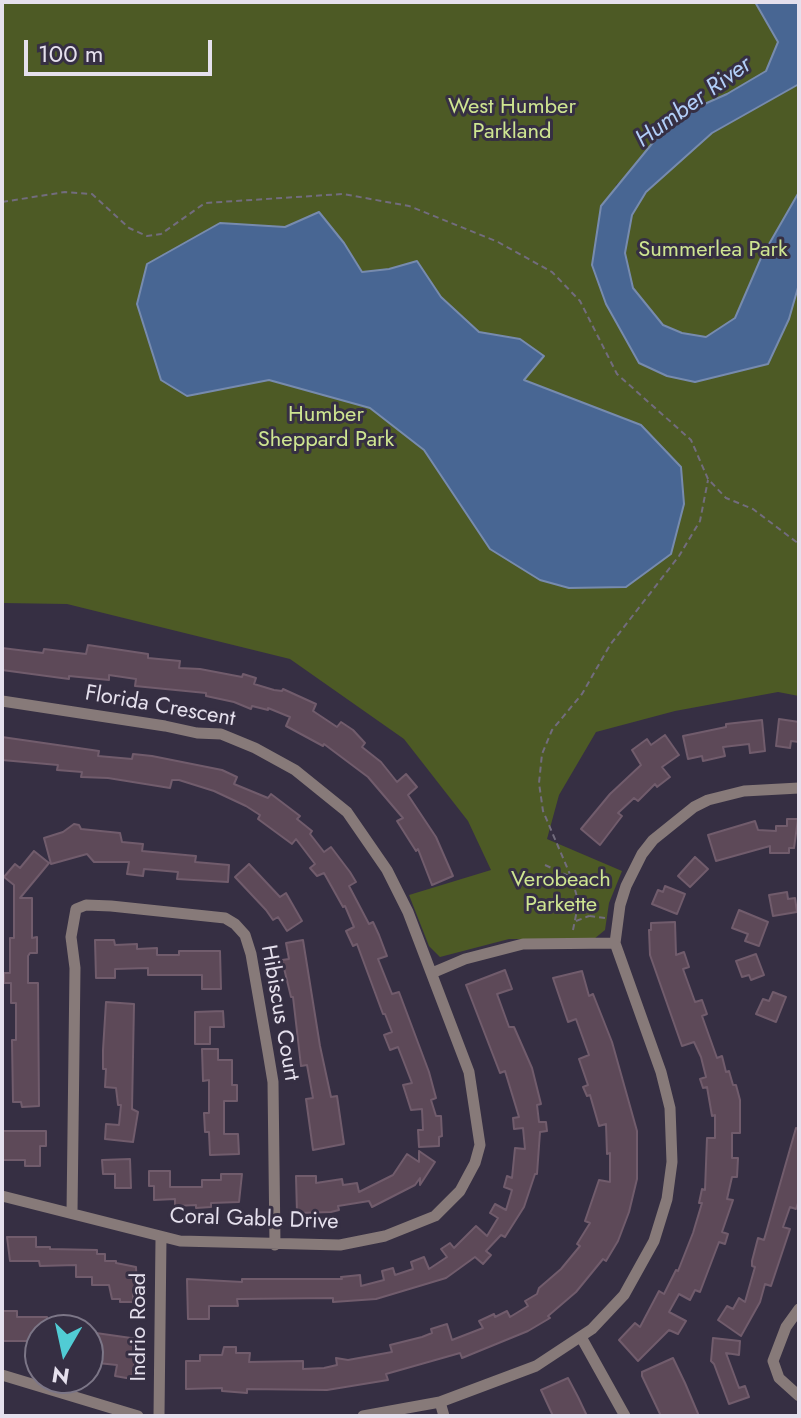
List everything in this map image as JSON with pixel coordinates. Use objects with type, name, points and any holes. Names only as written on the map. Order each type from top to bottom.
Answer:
[{"type":"street","name":"Florida Crescent","points":[[2,701],[197,733],[221,734],[295,770],[347,812],[387,870],[408,912],[432,973]]},
{"type":"street","points":[[363,1416],[440,1402],[536,1366],[581,1337],[614,1308],[634,1280],[658,1230],[671,1179],[670,1108],[661,1072],[615,943],[626,886],[653,840],[694,807],[708,800],[744,791],[799,788]]},
{"type":"street","name":"Hibiscus Court","points":[[72,1213],[75,968],[71,937],[76,909],[86,905],[111,906],[225,918],[245,935],[251,954],[273,1082],[275,1245]]},
{"type":"street","points":[[432,973],[465,959],[523,944],[615,943]]},
{"type":"street","name":"Coral Gable Drive","points":[[2,1196],[180,1241],[340,1245],[385,1236],[435,1216],[460,1191],[475,1163],[480,1145],[469,1072],[432,973]]},
{"type":"street","name":"Indrio Road","points":[[159,1416],[161,1238]]},
{"type":"street","points":[[799,1309],[786,1327],[773,1361],[779,1378],[799,1396]]},
{"type":"street","points":[[581,1337],[625,1416]]},
{"type":"street","points":[[2,1375],[138,1416]]},
{"type":"street","points":[[440,1402],[444,1416]]},
{"type":"path","points":[[2,202],[65,192],[92,194],[129,228],[147,236],[161,234],[205,203],[343,194],[409,206],[498,242],[552,272],[580,301],[617,374],[691,440],[708,479],[726,498],[753,509],[799,544]]},
{"type":"path","points":[[590,916],[579,904],[543,811],[539,783],[542,754],[552,730],[582,694],[610,645],[679,556],[700,521],[708,479]]},
{"type":"path","points":[[545,865],[571,877]]},
{"type":"path","points":[[569,943],[579,904]]},
{"type":"path","points":[[575,922],[590,916],[617,920]]},
{"type":"green space","points":[[2,2],[755,2],[779,42],[766,71],[727,94],[616,185],[606,304],[639,363],[706,337],[682,333],[663,325],[633,288],[625,253],[632,215],[646,192],[712,133],[799,84],[799,696],[778,692],[675,711],[596,732],[559,795],[547,839],[622,871],[609,903],[605,930],[594,939],[509,939],[440,957],[429,946],[409,895],[491,870],[468,821],[404,739],[290,659],[67,604],[2,603]]},
{"type":"water","points":[[755,2],[799,2],[799,84],[712,133],[646,192],[632,215],[625,253],[633,288],[663,325],[682,333],[706,337],[735,318],[761,258],[799,192],[799,284],[789,319],[768,364],[695,382],[667,376],[639,363],[606,304],[592,265],[601,206],[673,118],[727,94],[766,71],[778,42]]},
{"type":"water","points":[[319,212],[362,272],[417,261],[441,297],[479,332],[520,339],[544,356],[524,380],[641,425],[681,467],[684,504],[671,554],[626,587],[569,588],[540,580],[490,549],[424,450],[370,408],[269,380],[187,396],[161,380],[137,304],[147,264],[220,223],[285,227]]},
{"type":"building","points":[[88,645],[148,654],[148,658],[180,661],[179,668],[242,677],[243,674],[256,678],[254,684],[274,690],[283,689],[316,704],[313,711],[337,727],[341,722],[353,730],[365,743],[362,747],[381,762],[397,782],[406,774],[417,787],[408,795],[436,837],[453,876],[432,885],[418,849],[416,851],[397,821],[403,818],[368,777],[324,744],[286,726],[290,717],[268,708],[252,706],[251,709],[206,696],[206,693],[135,686],[136,679],[109,675],[109,680],[69,676],[69,679],[2,670],[2,648],[86,654]]},
{"type":"building","points":[[779,719],[799,722],[799,742],[791,741],[790,748],[776,746]]},
{"type":"building","points":[[762,720],[765,751],[750,753],[749,744],[723,747],[725,756],[703,761],[702,756],[688,759],[683,736],[726,727],[726,724]]},
{"type":"building","points":[[665,735],[679,755],[662,767],[670,777],[657,787],[655,784],[638,801],[634,798],[618,813],[622,816],[600,845],[581,829],[610,794],[641,765],[632,750],[647,739],[651,745]]},
{"type":"building","points":[[2,737],[99,751],[98,756],[132,759],[133,754],[152,756],[222,770],[237,777],[234,784],[268,798],[271,794],[300,816],[297,819],[312,831],[310,834],[324,852],[331,847],[350,872],[356,882],[349,886],[369,924],[373,922],[379,935],[387,956],[378,959],[392,994],[399,992],[429,1072],[436,1098],[431,1100],[436,1116],[441,1116],[439,1146],[419,1147],[418,1130],[423,1130],[422,1109],[411,1110],[403,1085],[412,1083],[398,1047],[390,1050],[384,1035],[392,1032],[357,944],[353,946],[346,931],[354,927],[324,873],[317,876],[310,868],[315,864],[296,839],[292,844],[246,806],[214,791],[179,780],[172,780],[170,788],[81,777],[82,772],[57,770],[58,765],[2,760]]},
{"type":"building","points":[[787,819],[798,819],[794,848],[789,848],[789,853],[770,853],[770,846],[716,861],[708,835],[755,821],[758,830],[776,831],[776,826],[787,826]]},
{"type":"building","points":[[74,824],[81,829],[120,833],[122,842],[143,844],[142,851],[196,856],[195,862],[229,865],[228,882],[177,879],[178,872],[144,869],[143,876],[127,874],[129,862],[94,862],[87,854],[51,864],[44,838],[63,832]]},
{"type":"building","points":[[34,851],[49,863],[20,898],[32,898],[32,938],[37,937],[37,953],[28,956],[28,983],[38,983],[39,1106],[22,1107],[21,1102],[13,1102],[12,1040],[16,1040],[16,1003],[11,1003],[11,983],[4,983],[4,973],[10,973],[10,938],[14,938],[14,885],[4,877],[15,864],[20,868]]},
{"type":"building","points":[[695,857],[708,869],[690,887],[678,876]]},
{"type":"building","points":[[249,864],[280,897],[286,893],[302,921],[287,931],[278,917],[273,920],[235,877]]},
{"type":"building","points":[[665,886],[685,894],[677,914],[652,904],[658,890],[663,892]]},
{"type":"building","points":[[787,892],[788,899],[795,898],[797,912],[773,916],[769,895]]},
{"type":"building","points":[[739,910],[768,922],[759,946],[745,941],[748,934],[732,928]]},
{"type":"building","points":[[675,922],[676,955],[684,952],[689,967],[683,969],[695,1002],[702,1000],[707,1014],[702,1016],[717,1058],[722,1056],[740,1100],[740,1133],[732,1133],[732,1158],[738,1158],[737,1177],[732,1177],[727,1199],[733,1200],[722,1232],[728,1234],[725,1244],[719,1242],[700,1292],[695,1290],[690,1300],[679,1294],[669,1312],[686,1321],[678,1334],[669,1330],[638,1361],[619,1340],[635,1323],[640,1327],[659,1291],[664,1294],[678,1271],[702,1203],[699,1203],[702,1189],[705,1190],[707,1138],[715,1138],[715,1115],[712,1116],[707,1087],[703,1088],[700,1079],[706,1077],[701,1057],[694,1042],[682,1046],[650,955],[651,923]]},
{"type":"building","points":[[95,940],[114,940],[115,945],[137,944],[137,949],[157,948],[157,955],[179,955],[179,951],[220,951],[221,989],[202,989],[202,975],[148,975],[148,968],[115,969],[115,978],[96,978]]},
{"type":"building","points":[[303,940],[320,1046],[331,1097],[337,1096],[344,1144],[313,1150],[306,1099],[313,1098],[307,1065],[301,1066],[293,997],[282,960],[289,959],[286,943]]},
{"type":"building","points":[[756,954],[764,975],[751,980],[749,975],[742,977],[736,961]]},
{"type":"building","points":[[505,970],[512,989],[497,994],[509,1027],[514,1027],[532,1068],[541,1104],[537,1105],[539,1122],[546,1122],[547,1131],[540,1132],[537,1174],[524,1207],[505,1237],[501,1235],[486,1251],[491,1255],[483,1264],[475,1257],[446,1278],[376,1299],[333,1302],[333,1298],[237,1299],[238,1306],[209,1306],[209,1319],[188,1319],[187,1279],[242,1282],[242,1279],[342,1279],[360,1275],[361,1286],[384,1280],[382,1271],[393,1268],[395,1275],[413,1269],[411,1262],[424,1257],[429,1269],[447,1257],[441,1249],[450,1243],[454,1248],[476,1226],[487,1236],[498,1218],[490,1213],[495,1204],[506,1210],[512,1190],[504,1187],[507,1176],[512,1178],[515,1148],[525,1149],[523,1128],[514,1129],[513,1118],[519,1117],[505,1071],[500,1073],[466,985]]},
{"type":"building","points":[[582,971],[589,996],[593,994],[612,1042],[637,1131],[637,1179],[629,1212],[606,1261],[603,1259],[576,1292],[548,1316],[550,1318],[528,1331],[462,1358],[460,1353],[386,1374],[388,1380],[327,1390],[247,1389],[247,1393],[222,1391],[222,1388],[186,1389],[186,1361],[200,1361],[200,1355],[222,1355],[224,1347],[236,1347],[236,1353],[250,1353],[249,1362],[303,1361],[303,1369],[324,1368],[337,1365],[336,1358],[348,1360],[392,1352],[390,1345],[422,1337],[432,1333],[431,1329],[447,1324],[452,1340],[483,1328],[479,1321],[494,1314],[495,1317],[507,1311],[510,1317],[528,1306],[525,1301],[537,1294],[539,1288],[561,1269],[580,1246],[577,1244],[590,1223],[585,1221],[599,1180],[610,1182],[606,1124],[599,1126],[590,1095],[587,1096],[583,1087],[588,1085],[579,1059],[589,1055],[576,1019],[568,1022],[553,978]]},
{"type":"building","points":[[773,992],[786,997],[776,1022],[756,1014],[763,999],[769,1001]]},
{"type":"building","points":[[106,1002],[134,1004],[132,1109],[138,1112],[133,1142],[105,1139],[106,1124],[119,1125],[121,1105],[118,1105],[116,1088],[105,1087],[103,1050]]},
{"type":"building","points":[[223,1011],[224,1027],[210,1027],[210,1044],[195,1044],[195,1012]]},
{"type":"building","points":[[202,1049],[218,1049],[218,1060],[232,1060],[232,1085],[237,1085],[237,1101],[224,1101],[224,1134],[238,1134],[239,1154],[210,1155],[204,1113],[209,1113],[209,1080],[203,1081]]},
{"type":"building","points":[[796,1128],[799,1129],[799,1200],[796,1209],[790,1207],[783,1227],[790,1229],[771,1286],[765,1284],[760,1302],[741,1336],[718,1320],[727,1306],[733,1309],[739,1298],[745,1302],[755,1267],[752,1261],[758,1238],[764,1240]]},
{"type":"building","points":[[2,1131],[46,1131],[46,1146],[40,1146],[40,1166],[25,1166],[25,1160],[2,1160]]},
{"type":"building","points":[[419,1151],[435,1162],[420,1185],[420,1178],[415,1185],[372,1207],[369,1201],[338,1206],[339,1210],[331,1212],[297,1213],[296,1176],[316,1176],[316,1183],[342,1179],[343,1185],[357,1183],[359,1192],[393,1175],[407,1154],[419,1162]]},
{"type":"building","points":[[130,1159],[131,1188],[115,1188],[115,1174],[103,1174],[102,1160]]},
{"type":"building","points":[[149,1171],[170,1171],[170,1187],[202,1187],[202,1180],[221,1180],[221,1174],[242,1174],[239,1202],[211,1203],[211,1207],[196,1208],[196,1205],[175,1206],[175,1199],[154,1200],[154,1186],[149,1186]]},
{"type":"building","points":[[7,1237],[36,1237],[36,1247],[97,1250],[97,1254],[105,1254],[105,1261],[136,1267],[137,1292],[133,1292],[133,1302],[112,1299],[109,1285],[92,1285],[92,1277],[76,1277],[76,1265],[40,1266],[39,1261],[10,1261]]},
{"type":"building","points":[[2,1311],[17,1311],[17,1317],[24,1317],[24,1341],[3,1341]]},
{"type":"building","points":[[104,1334],[138,1339],[132,1379],[115,1376],[117,1365],[104,1364]]},
{"type":"building","points":[[713,1338],[740,1341],[739,1355],[726,1353],[739,1388],[745,1386],[749,1397],[729,1404],[711,1361]]},
{"type":"building","points":[[673,1358],[699,1416],[661,1416],[642,1376],[642,1372]]},
{"type":"building","points":[[568,1378],[587,1416],[553,1416],[541,1390]]},
{"type":"water label","name":"Humber River","points":[[694,103]]},
{"type":"park label","name":"West Humber Parkland","points":[[512,120]]},
{"type":"park label","name":"Summerlea Park","points":[[713,251]]},
{"type":"park label","name":"Humber Sheppard Park","points":[[326,428]]},
{"type":"park label","name":"Verobeach Parkette","points":[[561,894]]}]
